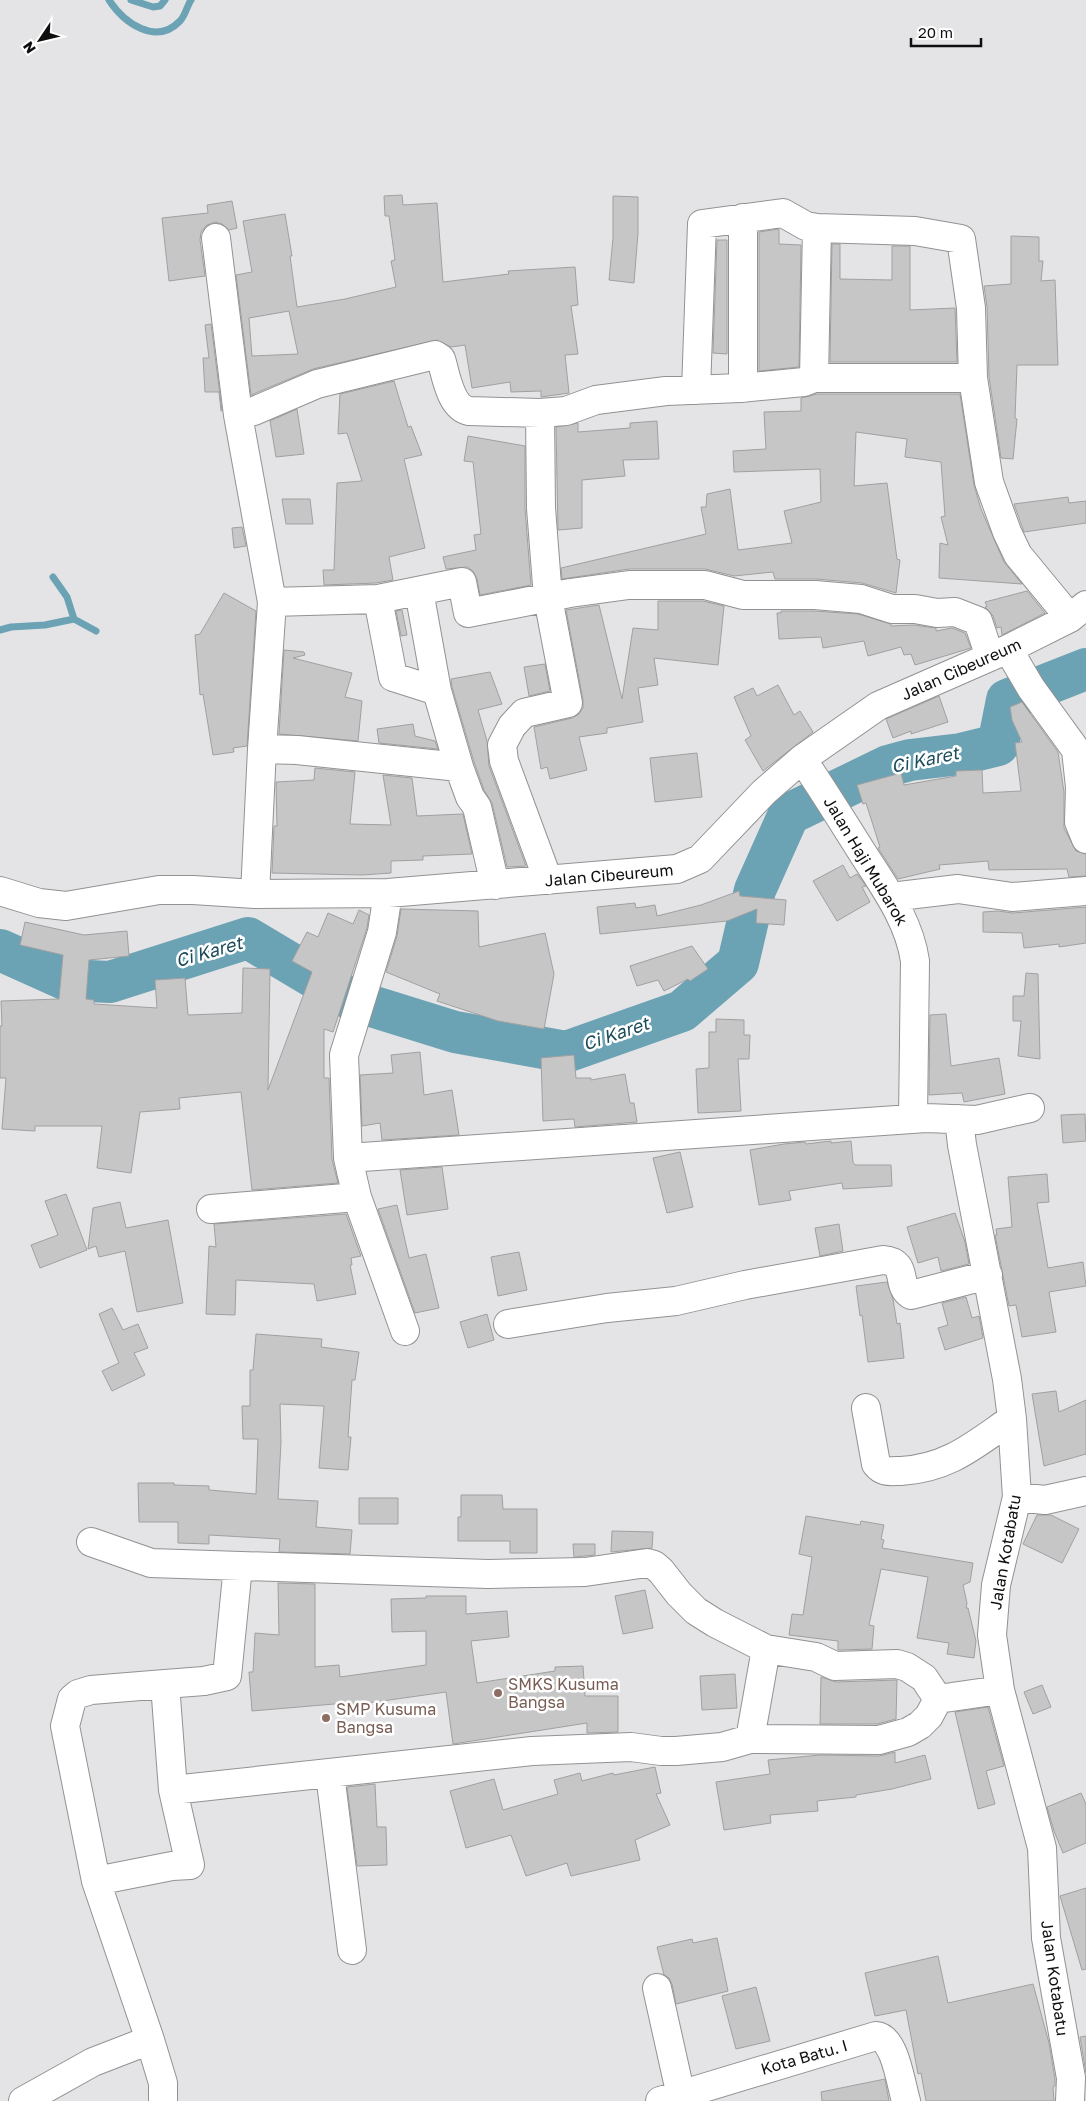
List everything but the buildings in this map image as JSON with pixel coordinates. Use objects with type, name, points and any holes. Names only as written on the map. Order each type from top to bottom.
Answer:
[{"type":"street","points":[[696,390],[702,224],[782,213],[806,226],[817,228],[915,231],[961,239],[972,308],[973,378],[989,482],[1007,532],[1018,555],[1078,611]]},
{"type":"street","points":[[743,218],[743,388]]},
{"type":"street","points":[[814,378],[817,228]]},
{"type":"street","points":[[216,238],[238,415],[272,602],[255,894]]},
{"type":"street","points":[[238,415],[254,411],[317,384],[435,355],[441,359],[454,397],[461,408],[469,411],[540,413],[566,411],[596,400],[666,391],[743,388],[804,382],[814,378],[973,378]]},
{"type":"street","points":[[540,413],[541,508],[548,598],[568,703],[524,713],[512,726],[502,745],[504,761],[548,880]]},
{"type":"street","points":[[272,602],[378,599],[462,582],[468,613],[629,585],[705,585],[743,595],[815,595],[861,599],[892,609],[915,609],[937,613],[955,612],[978,621],[999,653],[1031,688],[1076,750],[1080,787],[1080,822],[1086,839]]},
{"type":"street","points":[[419,591],[437,691],[459,767],[470,796],[477,807],[495,885]]},
{"type":"street","points":[[378,599],[393,678],[437,691]]},
{"type":"street","name":"Jalan Cibeureum","points":[[0,891],[54,906],[80,904],[159,890],[255,894],[388,893],[677,870],[694,863],[708,852],[764,792],[802,759],[878,706],[999,653],[1078,611]]},
{"type":"street","points":[[262,749],[297,750],[459,767]]},
{"type":"street","name":"Jalan Haji Mubarok","points":[[802,759],[890,897],[908,930],[915,961],[913,1119]]},
{"type":"street","points":[[890,897],[958,889],[1012,897],[1086,891]]},
{"type":"street","points":[[388,893],[382,932],[344,1055],[348,1158],[357,1198],[405,1331]]},
{"type":"street","points":[[348,1158],[913,1119],[977,1120],[1030,1108]]},
{"type":"street","name":"Jalan Kotabatu","points":[[959,1119],[1007,1379],[1012,1419],[1017,1497],[996,1585],[992,1635],[1000,1690],[1042,1848],[1046,1938],[1071,2078],[1070,2101]]},
{"type":"street","points":[[212,1209],[357,1198]]},
{"type":"street","points":[[508,1324],[607,1308],[676,1301],[745,1285],[883,1260],[893,1262],[899,1268],[905,1291],[911,1295],[988,1275]]},
{"type":"street","points":[[866,1408],[876,1464],[881,1470],[888,1472],[911,1470],[948,1461],[1012,1419]]},
{"type":"street","points":[[1017,1497],[1045,1500],[1086,1491]]},
{"type":"street","points":[[91,1542],[144,1562],[238,1566],[488,1574],[585,1572],[647,1564],[654,1565],[696,1611],[766,1649],[816,1658],[835,1666],[897,1664],[907,1667],[924,1678],[938,1699]]},
{"type":"street","points":[[163,2101],[163,2083],[150,2040],[96,1881],[65,1726],[72,1699],[78,1694],[91,1690],[204,1681],[227,1676],[238,1566]]},
{"type":"street","points":[[750,1739],[766,1649]]},
{"type":"street","points":[[96,1881],[172,1866],[190,1865],[172,1790],[165,1684]]},
{"type":"street","points":[[938,1699],[1000,1690]]},
{"type":"street","points":[[172,1790],[532,1751],[631,1746],[661,1751],[694,1750],[722,1747],[750,1739],[870,1740],[893,1737],[920,1725],[929,1716],[938,1699]]},
{"type":"street","points":[[330,1774],[352,1950]]},
{"type":"street","points":[[657,1988],[671,2098]]},
{"type":"street","name":"Kota Batu. I","points":[[671,2098],[719,2082],[876,2036],[882,2036],[894,2053],[906,2101]]},
{"type":"street","points":[[23,2101],[93,2062],[150,2040]]},
{"type":"waterway","points":[[109,0],[115,9],[132,23],[151,31],[171,28],[180,21],[191,0]]},
{"type":"waterway","points":[[131,0],[153,7],[160,6],[165,0]]},
{"type":"waterway","points":[[53,577],[67,597],[74,619],[96,631]]},
{"type":"waterway","points":[[0,630],[11,627],[45,625],[74,619]]},
{"type":"waterway","name":"Ci Karet","points":[[0,950],[67,980],[110,982],[248,938],[352,1000],[455,1032],[566,1052],[682,1011],[738,963],[755,890],[789,814],[888,766],[910,760],[961,754],[998,745],[1007,700],[1086,669]]},
{"type":"place","name":"SMKS Kusuma Bangsa","points":[[498,1693]]},
{"type":"place","name":"SMP Kusuma Bangsa","points":[[326,1718]]}]
